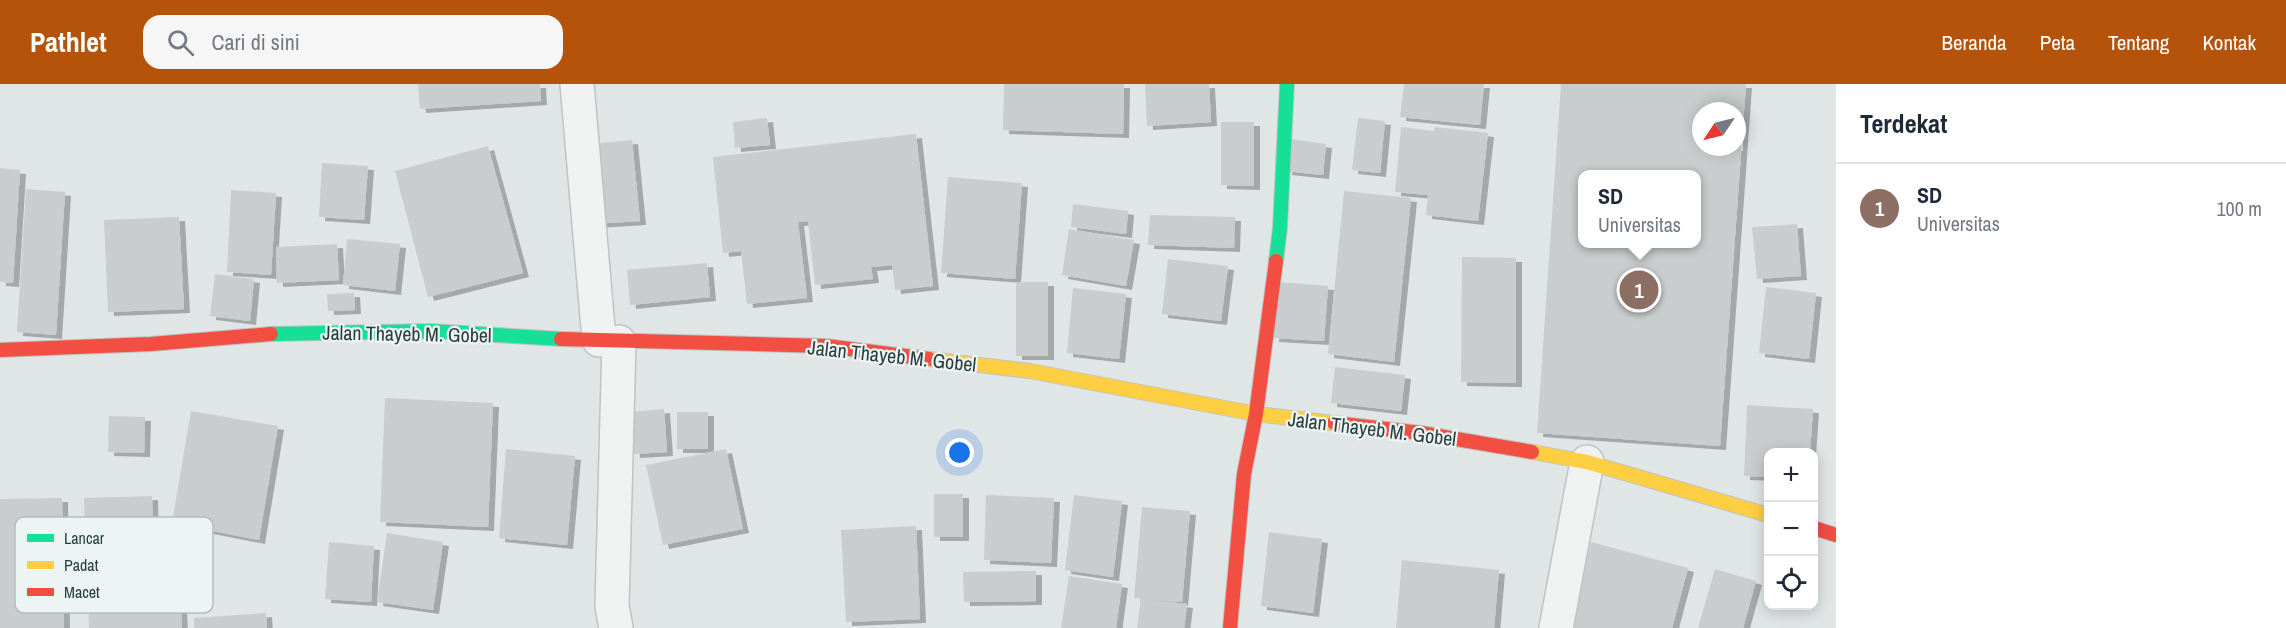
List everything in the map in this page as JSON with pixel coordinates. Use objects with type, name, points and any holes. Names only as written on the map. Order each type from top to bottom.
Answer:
[{"type":"main road","points":[[1230,628],[1244,474],[1256,414],[1280,228],[1287,84]]},
{"type":"main road","name":"Jalan Thayeb M. Gobel","points":[[0,350],[151,344],[285,333],[430,331],[609,341],[826,346],[1030,371],[1256,414],[1421,433],[1587,462],[1764,514]]},
{"type":"main road","points":[[1818,529],[1836,535]]},
{"type":"street","points":[[577,84],[609,341],[612,606],[616,628]]},
{"type":"street","points":[[1556,628],[1587,462]]},
{"type":"building","points":[[418,84],[540,84],[541,101],[420,109]]},
{"type":"building","points":[[1004,84],[1124,84],[1123,134],[1003,130]]},
{"type":"building","points":[[1145,84],[1209,84],[1211,122],[1147,126]]},
{"type":"building","points":[[1404,84],[1484,84],[1480,125],[1400,117]]},
{"type":"building","points":[[1561,84],[1746,84],[1745,102],[1692,102],[1692,156],[1741,156],[1720,446],[1537,433]]},
{"type":"building","points":[[767,118],[770,145],[735,148],[733,122]]},
{"type":"building","points":[[1358,118],[1385,121],[1380,173],[1352,170]]},
{"type":"building","points":[[1221,122],[1254,122],[1254,186],[1221,185]]},
{"type":"building","points":[[1401,127],[1434,131],[1435,127],[1488,133],[1478,221],[1426,215],[1428,195],[1395,192]]},
{"type":"building","points":[[916,134],[933,286],[895,290],[892,265],[871,267],[873,279],[815,285],[808,221],[798,222],[807,298],[747,304],[741,251],[723,253],[713,157]]},
{"type":"building","points":[[1290,139],[1326,144],[1323,175],[1286,171]]},
{"type":"building","points":[[632,140],[640,221],[592,224],[584,145]]},
{"type":"building","points":[[488,146],[523,273],[428,297],[395,171]]},
{"type":"building","points":[[322,163],[368,166],[364,220],[319,217]]},
{"type":"building","points":[[0,168],[20,170],[13,283],[0,282]]},
{"type":"building","points":[[948,177],[1022,183],[1015,279],[941,273]]},
{"type":"building","points":[[26,189],[65,192],[56,335],[17,332]]},
{"type":"building","points":[[231,190],[276,193],[271,275],[227,272]]},
{"type":"building","points":[[1344,191],[1411,198],[1394,362],[1328,354]]},
{"type":"building","points":[[1073,204],[1128,211],[1126,234],[1071,227]]},
{"type":"building","points":[[1150,215],[1235,217],[1234,248],[1148,245]]},
{"type":"building","points":[[179,217],[184,309],[108,312],[104,220]]},
{"type":"building","points":[[1797,224],[1801,276],[1757,279],[1752,227]]},
{"type":"building","points":[[1069,229],[1134,240],[1126,286],[1062,275]]},
{"type":"building","points":[[347,239],[400,244],[395,291],[343,285]]},
{"type":"building","points":[[337,244],[339,280],[277,283],[276,247]]},
{"type":"building","points":[[1462,257],[1516,258],[1516,383],[1461,382]]},
{"type":"building","points":[[1168,259],[1228,266],[1221,321],[1162,314]]},
{"type":"building","points":[[707,263],[710,297],[630,305],[627,270]]},
{"type":"building","points":[[215,274],[254,279],[250,321],[210,316]]},
{"type":"building","points":[[1016,282],[1048,282],[1048,356],[1016,356]]},
{"type":"building","points":[[1278,282],[1328,286],[1324,341],[1273,338]]},
{"type":"building","points":[[1766,287],[1816,293],[1809,359],[1759,353]]},
{"type":"building","points":[[1073,288],[1126,294],[1119,359],[1067,353]]},
{"type":"building","points":[[354,293],[355,310],[328,311],[327,294]]},
{"type":"building","points":[[1335,367],[1405,375],[1401,411],[1331,403]]},
{"type":"building","points":[[385,398],[493,403],[488,527],[380,522]]},
{"type":"building","points":[[1747,405],[1813,409],[1810,448],[1764,448],[1764,477],[1744,476]]},
{"type":"building","points":[[664,409],[667,452],[634,454],[631,412]]},
{"type":"building","points":[[191,411],[278,426],[259,540],[213,531],[213,517],[173,517]]},
{"type":"building","points":[[677,412],[708,412],[708,449],[677,449]]},
{"type":"building","points":[[109,416],[145,417],[144,453],[108,452]]},
{"type":"building","points":[[506,449],[575,456],[567,545],[499,538]]},
{"type":"building","points":[[726,449],[743,529],[663,545],[646,465]]},
{"type":"building","points":[[934,494],[963,494],[963,537],[934,537]]},
{"type":"building","points":[[986,495],[1054,498],[1051,563],[984,560]]},
{"type":"building","points":[[1074,495],[1122,501],[1113,577],[1065,570]]},
{"type":"building","points":[[152,496],[153,517],[85,517],[84,498]]},
{"type":"building","points":[[62,498],[62,517],[15,517],[15,613],[64,613],[64,628],[0,628],[0,499]]},
{"type":"building","points":[[1142,507],[1190,511],[1182,602],[1150,600],[1187,604],[1184,628],[1137,628],[1141,598],[1134,598]]},
{"type":"building","points":[[916,526],[920,619],[846,622],[841,530]]},
{"type":"building","points":[[1269,532],[1322,539],[1313,613],[1261,606]]},
{"type":"building","points":[[387,533],[443,542],[433,610],[377,602]]},
{"type":"building","points":[[329,542],[374,546],[371,602],[325,599]]},
{"type":"building","points":[[1591,542],[1688,568],[1672,628],[1568,628]]},
{"type":"building","points":[[1402,560],[1499,570],[1494,628],[1396,628]]},
{"type":"building","points":[[1715,569],[1756,581],[1743,628],[1698,628]]},
{"type":"building","points":[[1036,571],[1036,601],[964,602],[963,572]]},
{"type":"building","points":[[1069,576],[1122,584],[1116,628],[1061,628]]},
{"type":"building","points":[[88,613],[181,613],[182,628],[89,628]]},
{"type":"building","points":[[266,613],[267,628],[194,628],[194,618]]},
{"type":"traffic: fast","points":[[1276,261],[1280,228],[1287,84]]},
{"type":"traffic: fast","points":[[271,334],[431,331],[561,339]]},
{"type":"traffic: slow","points":[[929,359],[1030,371],[1256,414],[1334,423]]},
{"type":"traffic: slow","points":[[1532,452],[1587,462],[1764,514]]},
{"type":"traffic: jam","points":[[1230,628],[1244,474],[1256,414],[1276,261]]},
{"type":"traffic: jam","points":[[0,350],[151,344],[271,334]]},
{"type":"traffic: jam","points":[[561,339],[826,346],[929,359]]},
{"type":"traffic: jam","points":[[1334,423],[1421,433],[1532,452]]},
{"type":"traffic: jam","points":[[1818,529],[1836,535]]},
{"type":"place","name":"SD","points":[[1639,290]]}]
